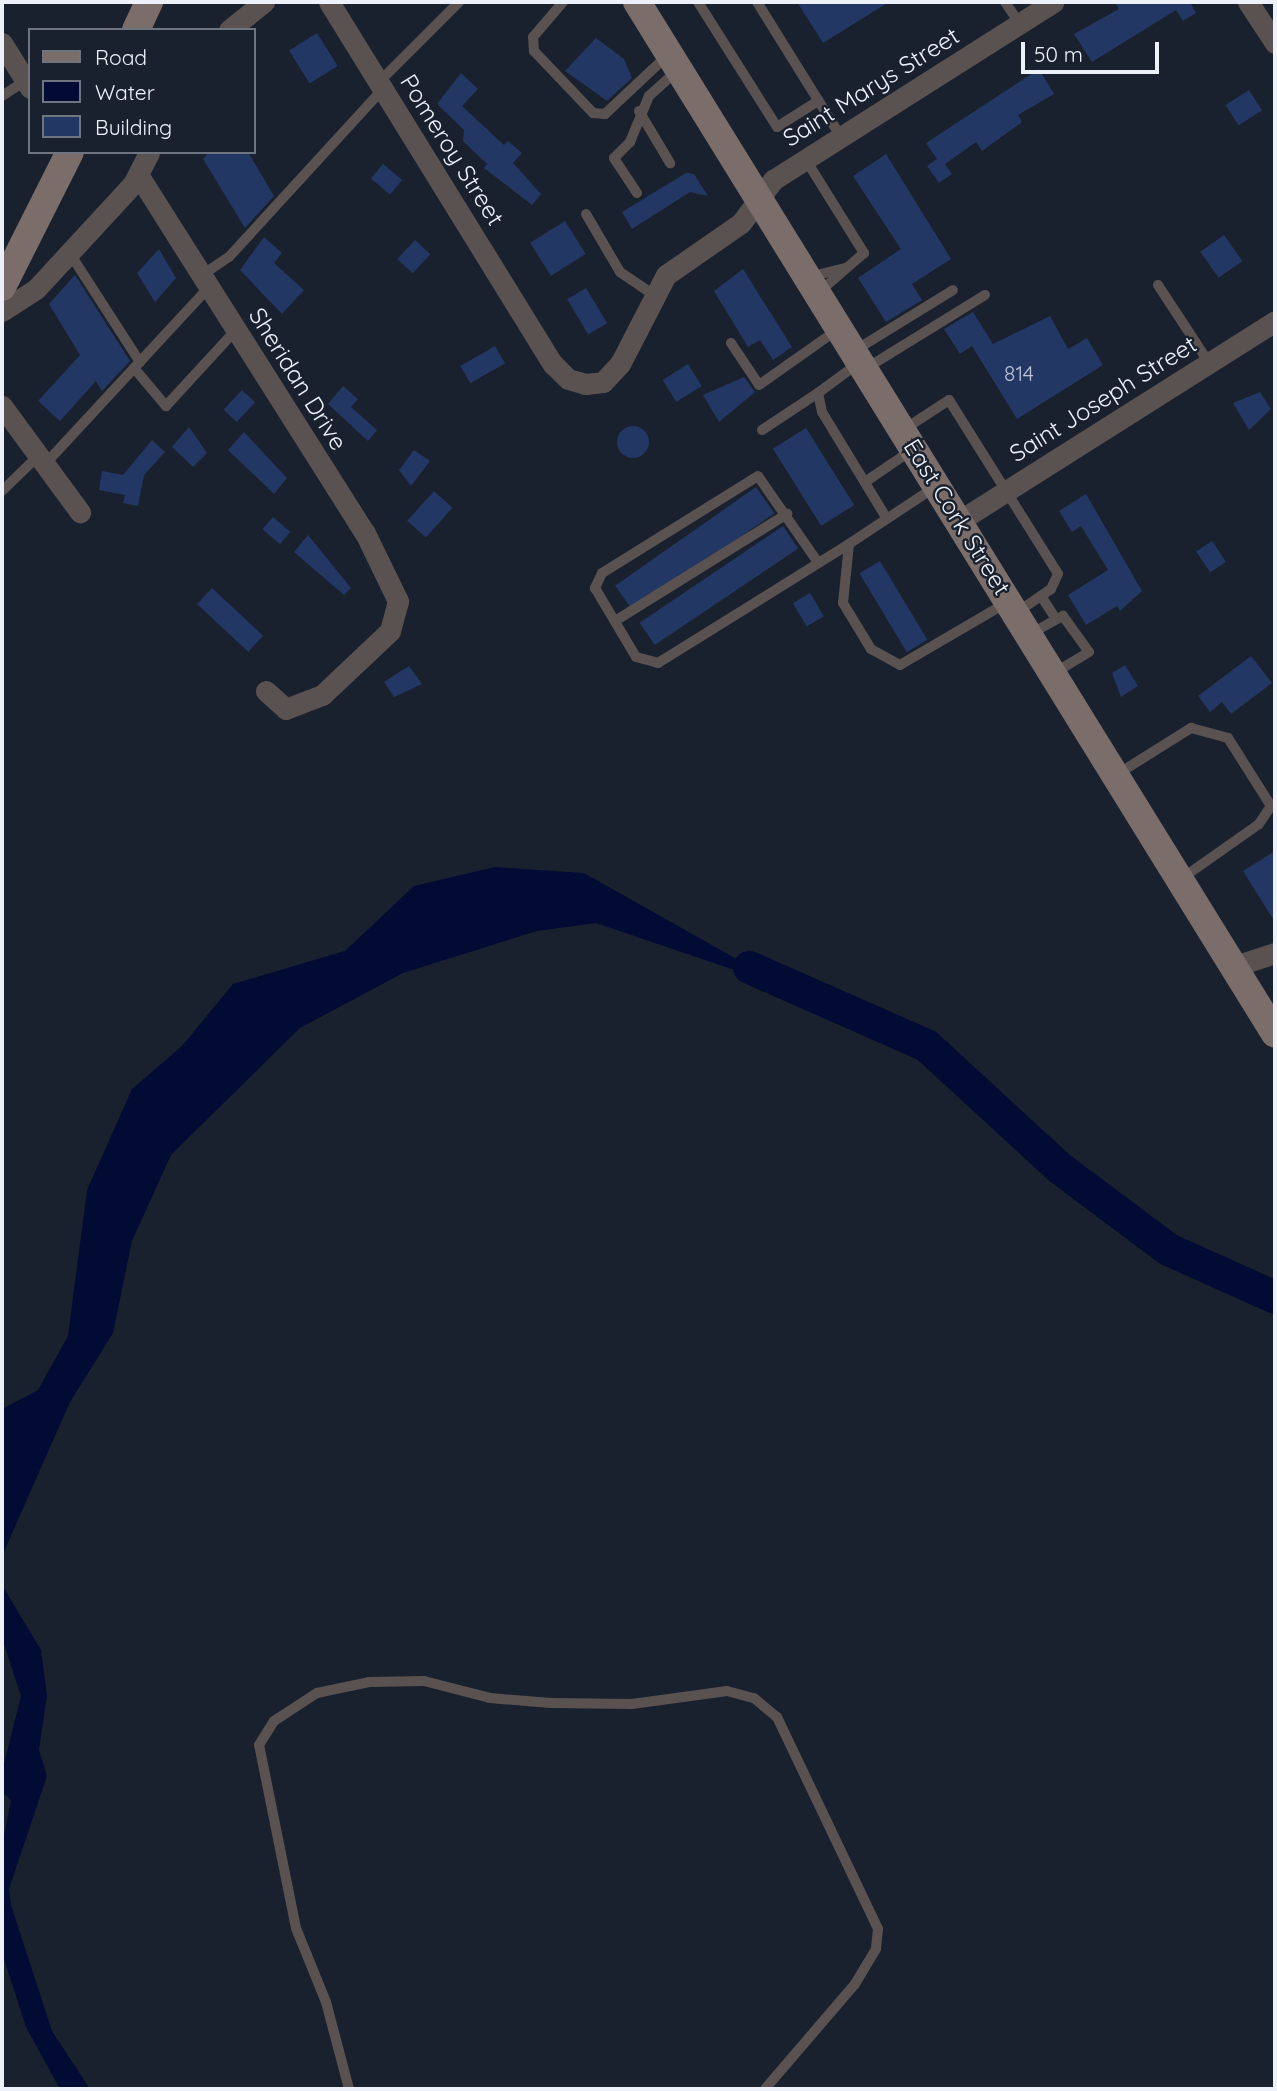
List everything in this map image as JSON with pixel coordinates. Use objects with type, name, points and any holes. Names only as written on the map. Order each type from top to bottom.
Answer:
[{"type":"street","points":[[137,28],[149,2]]},
{"type":"street","points":[[232,28],[264,2]]},
{"type":"street","points":[[255,28],[277,2]]},
{"type":"street","name":"Pomeroy Street","points":[[329,2],[530,326],[568,379],[603,382],[621,364],[654,295]]},
{"type":"street","name":"East Cork Street","points":[[637,2],[1275,1034]]},
{"type":"street","name":"Saint Marys Street","points":[[654,295],[666,275],[741,223],[760,201],[773,180],[1053,2]]},
{"type":"street","points":[[1248,2],[1275,43]]},
{"type":"street","points":[[2,43],[27,84]]},
{"type":"street","points":[[4,274],[69,154]]},
{"type":"street","points":[[2,311],[36,289],[139,176],[148,154]]},
{"type":"street","name":"Sheridan Drive","points":[[139,176],[365,533],[386,571],[399,616],[338,683],[286,709],[266,691]]},
{"type":"street","name":"Saint Joseph Street","points":[[959,521],[1275,321]]},
{"type":"street","points":[[2,405],[44,457],[80,512]]},
{"type":"street","points":[[1235,966],[1275,953]]},
{"type":"lane","points":[[2,491],[44,457],[137,365],[206,281],[458,2]]},
{"type":"lane","points":[[563,2],[533,37],[534,51],[593,113],[606,114],[674,61]]},
{"type":"lane","points":[[698,2],[777,127],[818,102]]},
{"type":"lane","points":[[757,2],[841,137]]},
{"type":"lane","points":[[1005,2],[1020,24]]},
{"type":"lane","points":[[637,193],[614,158],[630,142],[639,111],[674,61]]},
{"type":"lane","points":[[2,96],[27,84]]},
{"type":"lane","points":[[639,111],[670,163]]},
{"type":"lane","points":[[806,160],[864,253],[846,268],[813,286]]},
{"type":"lane","points":[[586,214],[620,272],[654,295]]},
{"type":"lane","points":[[69,252],[137,365],[166,406],[236,330]]},
{"type":"lane","points":[[813,286],[827,268],[846,268]]},
{"type":"lane","points":[[1158,285],[1209,363]]},
{"type":"lane","points":[[762,430],[818,393],[855,353],[953,290]]},
{"type":"lane","points":[[731,343],[759,385],[855,353],[985,295]]},
{"type":"lane","points":[[818,393],[822,412],[887,519]]},
{"type":"lane","points":[[849,544],[843,603],[871,649],[900,665],[1018,616],[1041,596],[1058,574],[949,400],[865,482]]},
{"type":"lane","points":[[817,561],[787,514],[758,476],[601,573],[595,588],[636,657],[658,663],[937,486]]},
{"type":"lane","points":[[615,621],[787,514]]},
{"type":"lane","points":[[1041,596],[1056,619]]},
{"type":"lane","points":[[1018,616],[1056,619],[1063,615],[1089,652],[1054,673]]},
{"type":"lane","points":[[1116,775],[1191,728],[1228,737],[1272,806],[1259,824],[1181,879]]},
{"type":"lane","points":[[349,2089],[329,2012],[296,1928],[259,1745],[274,1721],[317,1693],[369,1682],[424,1681],[490,1698],[551,1703],[625,1704],[727,1691],[771,1710],[878,1928],[876,1949],[855,1984],[765,2089]]},
{"type":"water","points":[[495,867],[584,873],[788,988],[596,923],[537,931],[403,973],[300,1028],[171,1155],[132,1241],[113,1333],[70,1402],[2,1556],[2,1409],[38,1390],[68,1336],[87,1190],[132,1089],[182,1046],[233,984],[345,951],[414,886]]},
{"type":"water","points":[[2,1585],[41,1650],[47,1695],[39,1750],[47,1776],[9,1889],[11,1905],[52,2031],[90,2089],[60,2089],[26,2027],[2,1953],[2,1846],[11,1800],[2,1792],[2,1772],[21,1696],[2,1638]]},
{"type":"building","points":[[797,2],[889,2],[823,43]]},
{"type":"building","points":[[1115,2],[1190,2],[1196,13],[1183,21],[1176,10],[1092,62],[1074,34],[1119,9]]},
{"type":"building","points":[[317,33],[338,66],[310,84],[289,50]]},
{"type":"building","points":[[596,38],[624,59],[632,78],[607,101],[565,71]]},
{"type":"building","points":[[1039,69],[1054,94],[1018,115],[1022,122],[982,151],[976,142],[945,164],[952,174],[939,183],[927,166],[937,159],[926,143]]},
{"type":"building","points":[[461,73],[478,89],[462,106],[504,145],[508,141],[522,153],[513,163],[541,194],[532,205],[484,168],[487,164],[463,141],[464,130],[437,104]]},
{"type":"building","points":[[1249,90],[1262,110],[1239,125],[1226,105]]},
{"type":"building","points":[[207,154],[249,154],[274,196],[245,228],[203,159]]},
{"type":"building","points":[[886,154],[951,259],[912,284],[922,300],[886,322],[858,278],[901,249],[853,176]]},
{"type":"building","points":[[383,164],[402,180],[390,195],[371,179]]},
{"type":"building","points":[[686,173],[694,174],[708,196],[690,192],[632,229],[622,212]]},
{"type":"building","points":[[565,221],[586,254],[551,276],[530,243]]},
{"type":"building","points":[[1224,235],[1242,261],[1219,278],[1200,252]]},
{"type":"building","points":[[264,237],[282,253],[274,263],[304,290],[282,314],[240,270]]},
{"type":"building","points":[[415,240],[430,254],[413,273],[397,259]]},
{"type":"building","points":[[159,249],[176,278],[155,302],[137,273]]},
{"type":"building","points":[[743,269],[792,347],[773,360],[760,340],[748,347],[714,291]]},
{"type":"building","points":[[75,275],[130,361],[102,391],[96,381],[60,421],[38,401],[80,355],[49,304]]},
{"type":"building","points":[[586,288],[607,323],[588,334],[567,299]]},
{"type":"building","points":[[973,312],[993,344],[1050,316],[1068,349],[1087,338],[1103,365],[1017,419],[972,346],[960,354],[944,329]]},
{"type":"building","points":[[495,346],[505,363],[470,383],[460,366]]},
{"type":"building","points":[[688,364],[702,386],[676,402],[663,380]]},
{"type":"building","points":[[744,377],[755,392],[719,422],[703,395]]},
{"type":"building","points":[[343,386],[358,399],[351,407],[377,430],[368,441],[328,404]]},
{"type":"building","points":[[242,390],[255,402],[237,422],[224,410]]},
{"type":"building","points":[[1260,392],[1271,409],[1249,430],[1233,403]]},
{"type":"building","points":[[633,426],[644,431],[649,442],[644,453],[633,458],[622,453],[617,442],[622,431]]},
{"type":"building","points":[[189,427],[207,453],[193,467],[172,447]]},
{"type":"building","points":[[806,428],[854,505],[821,526],[773,449]]},
{"type":"building","points":[[244,432],[287,478],[274,494],[228,450]]},
{"type":"building","points":[[152,440],[165,452],[144,475],[138,506],[123,503],[125,495],[99,490],[102,471],[123,475]]},
{"type":"building","points":[[414,450],[430,461],[411,486],[399,470]]},
{"type":"building","points":[[756,487],[774,513],[633,612],[615,586]]},
{"type":"building","points":[[434,491],[453,508],[426,537],[407,521]]},
{"type":"building","points":[[1086,494],[1142,591],[1120,611],[1117,606],[1086,625],[1068,595],[1108,570],[1081,526],[1072,532],[1059,511]]},
{"type":"building","points":[[273,517],[290,532],[280,544],[263,529]]},
{"type":"building","points":[[783,526],[798,548],[655,645],[640,623]]},
{"type":"building","points":[[308,535],[351,588],[344,595],[294,552]]},
{"type":"building","points":[[1212,541],[1226,562],[1210,572],[1196,552]]},
{"type":"building","points":[[880,561],[927,640],[907,652],[859,573]]},
{"type":"building","points":[[212,588],[263,636],[248,652],[197,604]]},
{"type":"building","points":[[810,593],[824,616],[807,626],[793,603]]},
{"type":"building","points":[[1251,656],[1272,683],[1231,714],[1222,702],[1210,712],[1198,696]]},
{"type":"building","points":[[1125,665],[1138,686],[1121,697],[1112,673]]},
{"type":"building","points":[[409,666],[422,684],[394,697],[384,682]]},
{"type":"building","points":[[1275,851],[1275,922],[1243,871]]},
{"type":"waterway","points":[[749,967],[926,1045],[1061,1169],[1168,1249],[1275,1297]]}]
